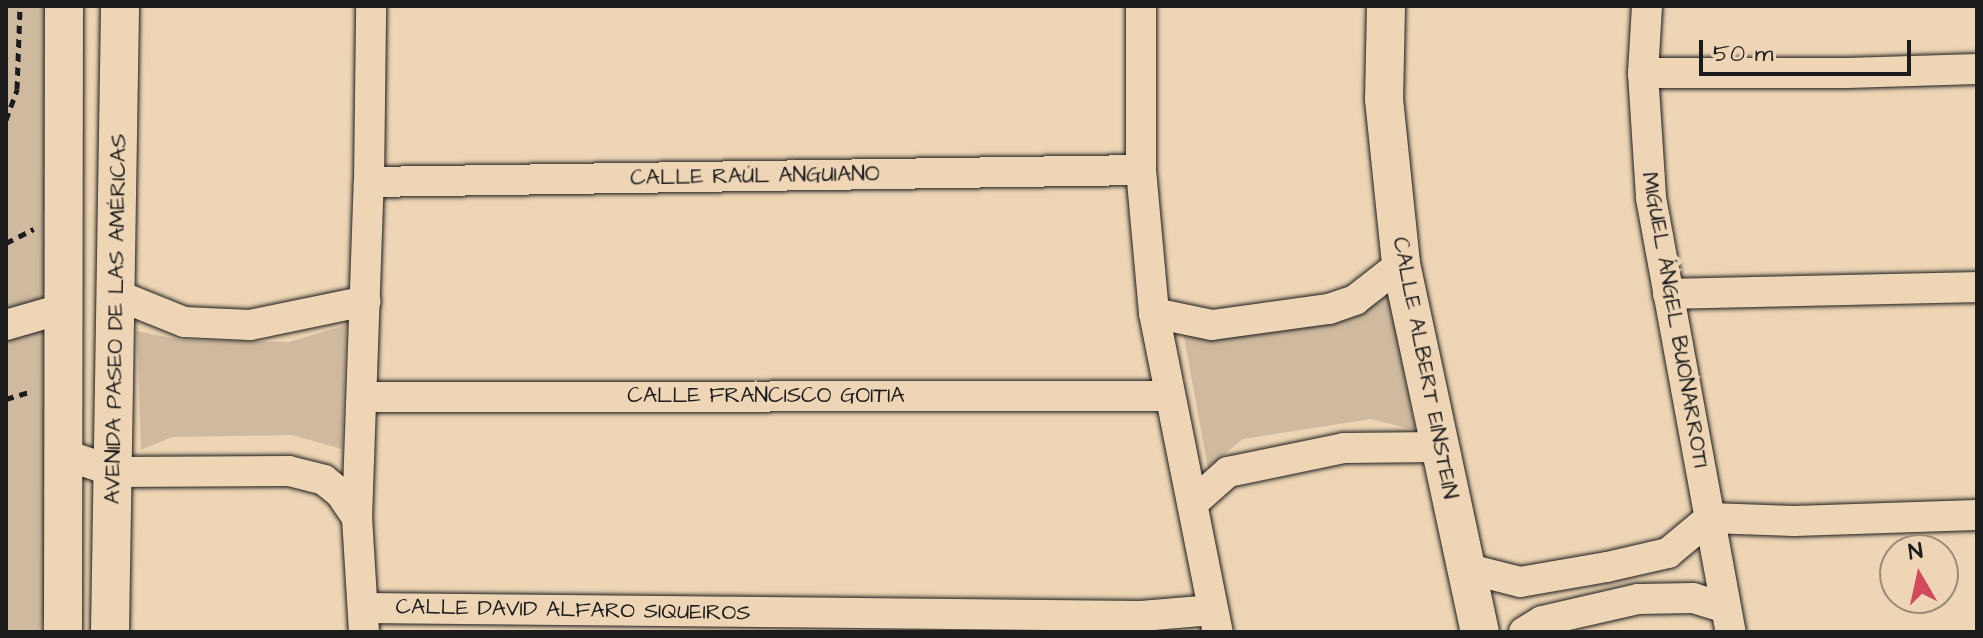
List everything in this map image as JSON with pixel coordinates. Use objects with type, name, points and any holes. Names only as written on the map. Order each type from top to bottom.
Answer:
[{"type":"street","points":[[63,632],[64,6]]},
{"type":"street","name":"AVENIDA PASEO DE LAS AMÉRICAS","points":[[110,632],[115,472],[120,6]]},
{"type":"street","points":[[364,620],[357,518],[366,301],[371,6]]},
{"type":"street","points":[[1141,6],[1141,170],[1154,313],[1216,621]]},
{"type":"street","name":"CALLE ALBERT EINSTEIN","points":[[1386,6],[1384,99],[1401,264],[1480,632]]},
{"type":"street","name":"MIGUEL ÁNGEL BUONARROTI","points":[[1647,6],[1643,73],[1651,198],[1728,620]]},
{"type":"street","points":[[1643,73],[1847,73],[1977,69]]},
{"type":"street","name":"CALLE RAÚL ANGUIANO","points":[[369,182],[1141,170]]},
{"type":"street","points":[[1154,313],[1212,325],[1329,309],[1355,300],[1401,264]]},
{"type":"street","points":[[1668,294],[1977,287]]},
{"type":"street","points":[[117,295],[184,322],[250,325],[366,301]]},
{"type":"street","points":[[6,325],[65,308]]},
{"type":"street","name":"CALLE FRANCISCO GOITIA","points":[[363,397],[1169,396]]},
{"type":"street","points":[[1193,503],[1228,472],[1344,448],[1438,447]]},
{"type":"street","points":[[63,454],[115,472],[289,471],[324,480],[341,494],[357,518]]},
{"type":"street","points":[[1465,568],[1520,582],[1607,567],[1668,553],[1710,518],[1794,521],[1977,515]]},
{"type":"street","points":[[1524,632],[1542,621],[1638,599],[1682,596],[1728,620]]},
{"type":"street","name":"CALLE DAVID ALFARO SIQUEIROS","points":[[364,620],[1141,616],[1216,621]]},
{"type":"path","points":[[6,120],[17,89],[20,6]]},
{"type":"path","points":[[6,85],[17,89]]},
{"type":"shaded area","points":[[6,6],[70,6],[70,319],[6,319]]},
{"type":"shaded area","points":[[1389,295],[1415,430],[1371,419],[1243,439],[1208,468],[1183,332],[1351,316]]},
{"type":"shaded area","points":[[58,322],[61,508],[41,632],[6,632],[6,340]]},
{"type":"shaded area","points":[[346,325],[342,449],[292,435],[172,437],[141,450],[137,331],[181,340],[289,342]]}]
